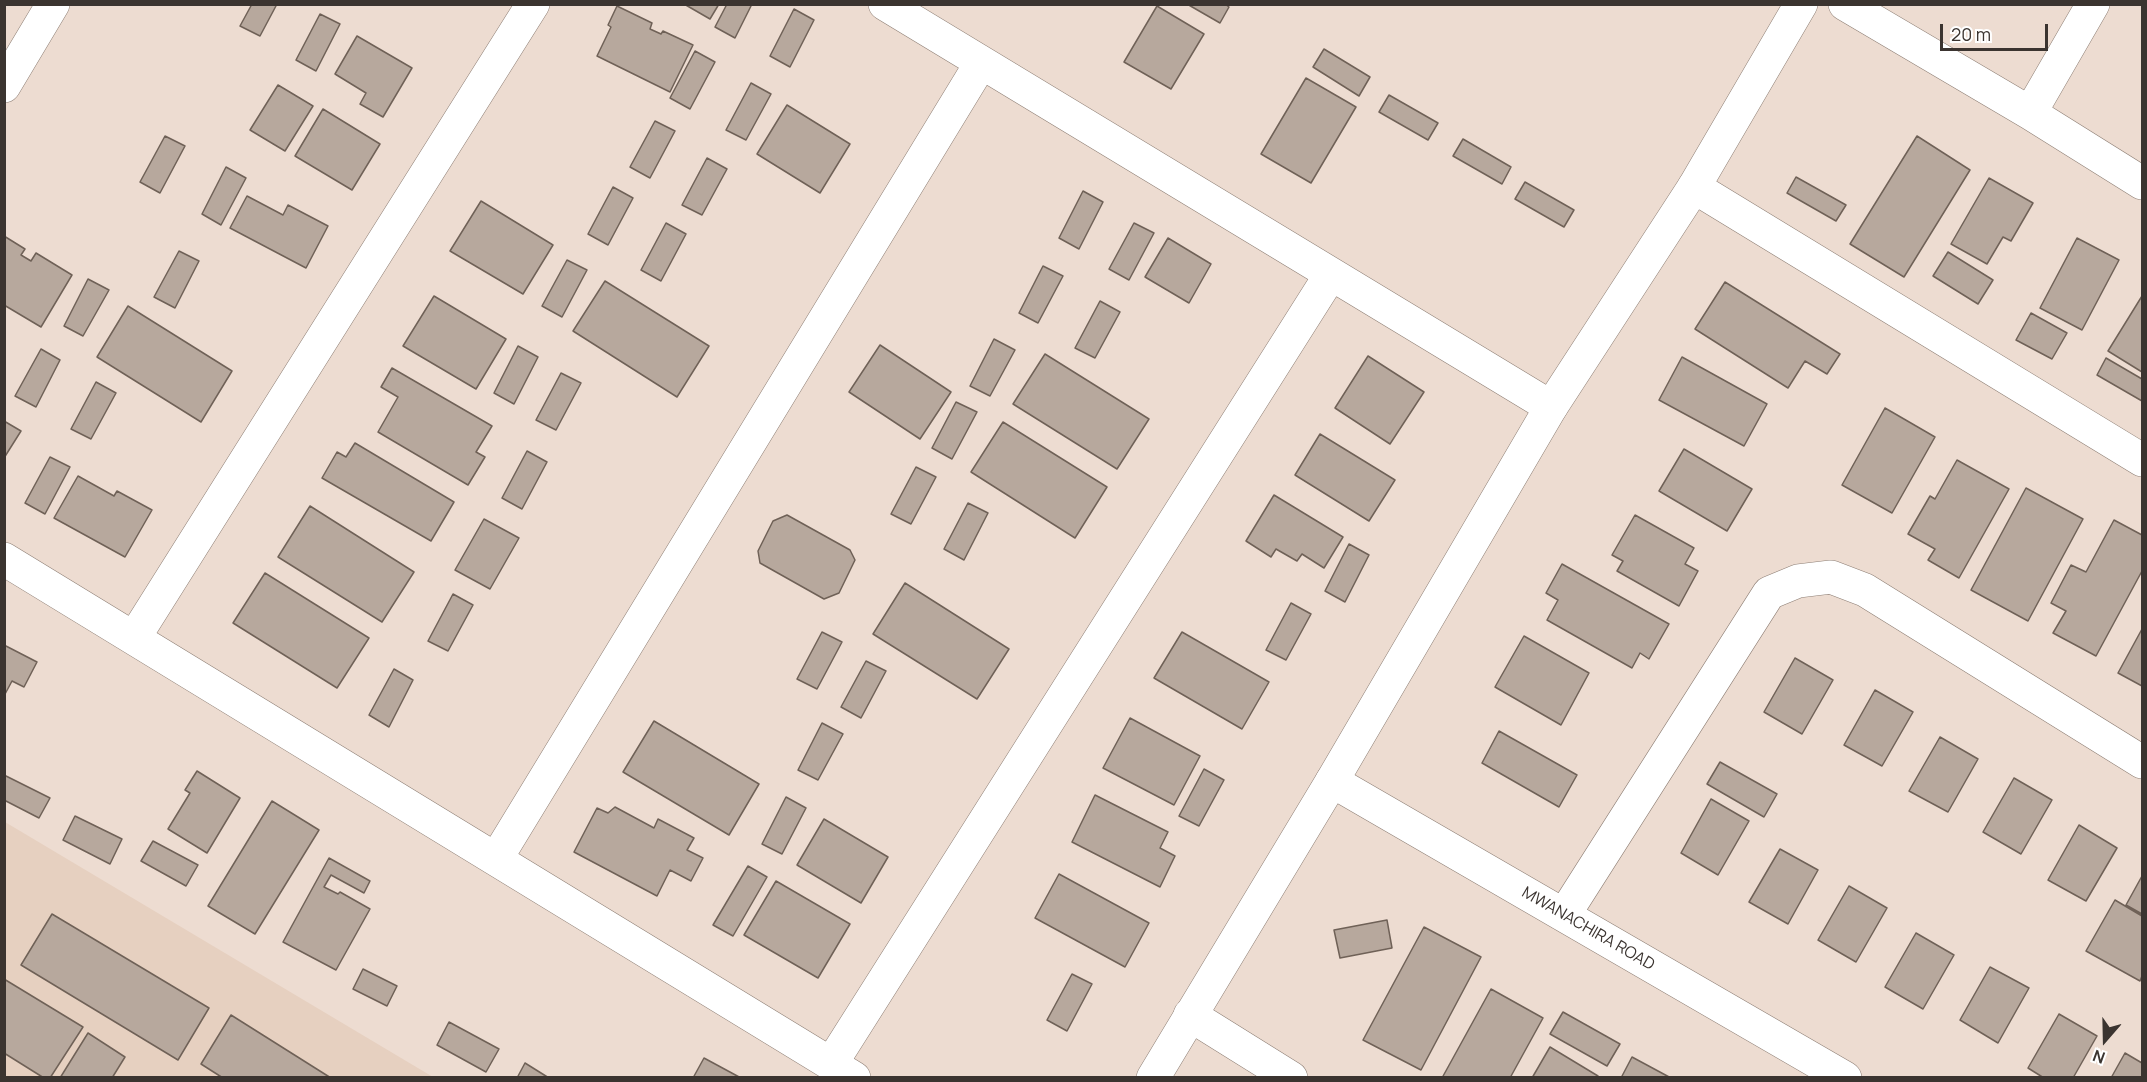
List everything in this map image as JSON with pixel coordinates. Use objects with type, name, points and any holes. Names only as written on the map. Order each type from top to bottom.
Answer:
[{"type":"street","points":[[5,85],[53,4]]},
{"type":"street","points":[[134,638],[533,4]]},
{"type":"street","points":[[885,4],[1551,406]]},
{"type":"street","points":[[1153,1077],[1332,781],[1551,406],[1694,188],[1801,4]]},
{"type":"street","points":[[1845,4],[2030,113],[2142,183]]},
{"type":"street","points":[[2030,113],[2093,4]]},
{"type":"street","points":[[496,859],[981,63]]},
{"type":"street","points":[[1694,188],[2142,460]]},
{"type":"street","points":[[4,559],[843,1071],[1331,274]]},
{"type":"street","points":[[1564,915],[1769,593],[1798,581],[1832,577],[1865,590],[2142,762]]},
{"type":"street","name":"MWANACHIRA ROAD","points":[[1332,781],[1845,1077]]},
{"type":"street","points":[[1190,1016],[1291,1077]]},
{"type":"shaded area","points":[[5,822],[433,1077],[5,1078]]},
{"type":"building","points":[[252,4],[277,4],[260,36],[240,26]]},
{"type":"building","points":[[684,4],[719,4],[710,19]]},
{"type":"building","points":[[727,4],[752,4],[735,38],[715,27]]},
{"type":"building","points":[[1187,4],[1225,4],[1229,7],[1220,23]]},
{"type":"building","points":[[617,6],[652,23],[650,29],[661,34],[663,31],[693,45],[670,92],[597,56],[611,27],[608,25]]},
{"type":"building","points":[[1157,6],[1204,34],[1171,89],[1124,62]]},
{"type":"building","points":[[794,9],[814,20],[790,67],[770,56]]},
{"type":"building","points":[[320,14],[340,24],[316,71],[296,60]]},
{"type":"building","points":[[357,36],[412,68],[383,117],[360,104],[366,93],[335,74]]},
{"type":"building","points":[[1324,49],[1370,77],[1359,96],[1313,67]]},
{"type":"building","points":[[695,51],[715,62],[690,109],[670,98]]},
{"type":"building","points":[[1306,78],[1356,107],[1311,183],[1261,154]]},
{"type":"building","points":[[751,83],[771,94],[746,140],[726,130]]},
{"type":"building","points":[[278,85],[313,106],[285,151],[250,130]]},
{"type":"building","points":[[1389,95],[1438,123],[1428,140],[1379,112]]},
{"type":"building","points":[[787,105],[850,144],[820,193],[757,154]]},
{"type":"building","points":[[323,109],[380,144],[352,190],[295,156]]},
{"type":"building","points":[[655,121],[675,131],[650,178],[630,167]]},
{"type":"building","points":[[165,136],[185,146],[160,193],[140,182]]},
{"type":"building","points":[[1917,136],[1970,170],[1904,277],[1850,244]]},
{"type":"building","points":[[1463,139],[1511,167],[1502,184],[1453,156]]},
{"type":"building","points":[[707,158],[727,169],[702,215],[682,205]]},
{"type":"building","points":[[226,167],[246,178],[221,225],[202,214]]},
{"type":"building","points":[[1796,177],[1846,205],[1836,221],[1787,193]]},
{"type":"building","points":[[1989,178],[2033,203],[2011,241],[2003,237],[1987,264],[1951,244]]},
{"type":"building","points":[[1525,182],[1574,210],[1564,227],[1515,199]]},
{"type":"building","points":[[613,187],[633,198],[608,245],[588,234]]},
{"type":"building","points":[[1083,191],[1103,202],[1079,249],[1059,238]]},
{"type":"building","points":[[247,196],[283,215],[288,205],[328,226],[306,268],[230,228]]},
{"type":"building","points":[[481,201],[553,245],[523,294],[450,251]]},
{"type":"building","points":[[666,223],[686,234],[661,281],[641,270]]},
{"type":"building","points":[[1134,223],[1154,233],[1129,280],[1109,269]]},
{"type":"building","points":[[4,236],[25,249],[21,255],[31,261],[36,253],[72,275],[41,327],[4,305]]},
{"type":"building","points":[[1168,238],[1211,264],[1189,303],[1145,277]]},
{"type":"building","points":[[2077,238],[2119,260],[2082,330],[2040,308]]},
{"type":"building","points":[[179,251],[199,261],[175,308],[154,297]]},
{"type":"building","points":[[1948,252],[1993,280],[1978,304],[1933,276]]},
{"type":"building","points":[[567,260],[587,270],[562,317],[542,306]]},
{"type":"building","points":[[1043,266],[1063,276],[1038,323],[1019,313]]},
{"type":"building","points":[[88,279],[109,290],[83,336],[64,326]]},
{"type":"building","points":[[605,281],[709,346],[677,397],[573,331]]},
{"type":"building","points":[[1725,282],[1840,354],[1827,374],[1805,361],[1788,388],[1695,329]]},
{"type":"building","points":[[434,296],[506,339],[476,389],[403,346]]},
{"type":"building","points":[[2142,296],[2142,372],[2108,351]]},
{"type":"building","points":[[1100,301],[1120,312],[1095,358],[1075,348]]},
{"type":"building","points":[[128,306],[232,371],[201,422],[97,357]]},
{"type":"building","points":[[2031,313],[2067,333],[2052,359],[2016,340]]},
{"type":"building","points":[[994,339],[1015,350],[990,396],[970,386]]},
{"type":"building","points":[[880,345],[951,392],[920,439],[849,392]]},
{"type":"building","points":[[518,346],[538,357],[514,404],[494,393]]},
{"type":"building","points":[[41,349],[60,360],[36,407],[15,396]]},
{"type":"building","points":[[1045,354],[1149,419],[1117,469],[1013,404]]},
{"type":"building","points":[[1368,356],[1424,392],[1390,444],[1335,408]]},
{"type":"building","points":[[1682,357],[1767,404],[1744,446],[1659,400]]},
{"type":"building","points":[[2106,358],[2142,379],[2142,401],[2097,375]]},
{"type":"building","points":[[392,368],[492,426],[476,452],[485,457],[468,485],[378,432],[398,397],[381,387]]},
{"type":"building","points":[[561,373],[581,383],[556,430],[536,420]]},
{"type":"building","points":[[96,382],[116,393],[91,439],[71,429]]},
{"type":"building","points":[[956,402],[977,412],[952,459],[932,448]]},
{"type":"building","points":[[1885,408],[1935,437],[1892,513],[1842,485]]},
{"type":"building","points":[[4,421],[21,431],[4,458]]},
{"type":"building","points":[[1003,422],[1107,487],[1075,538],[971,472]]},
{"type":"building","points":[[1320,434],[1395,480],[1369,521],[1295,475]]},
{"type":"building","points":[[355,443],[454,502],[431,541],[322,478],[337,452],[346,457]]},
{"type":"building","points":[[1684,449],[1752,489],[1727,531],[1659,491]]},
{"type":"building","points":[[527,451],[547,462],[522,509],[502,498]]},
{"type":"building","points":[[50,457],[70,467],[45,514],[25,503]]},
{"type":"building","points":[[1957,460],[2009,489],[1959,578],[1928,560],[1935,549],[1908,534],[1930,496],[1935,499]]},
{"type":"building","points":[[916,467],[936,477],[911,524],[891,514]]},
{"type":"building","points":[[78,476],[114,496],[117,491],[152,510],[125,557],[54,518]]},
{"type":"building","points":[[2026,488],[2083,519],[2028,621],[1971,590]]},
{"type":"building","points":[[1274,495],[1343,537],[1324,568],[1302,554],[1297,561],[1276,549],[1271,557],[1246,541]]},
{"type":"building","points":[[968,503],[988,513],[964,560],[944,549]]},
{"type":"building","points":[[310,506],[414,572],[382,622],[278,557]]},
{"type":"building","points":[[787,515],[850,550],[855,560],[839,593],[824,599],[760,563],[758,551],[773,521]]},
{"type":"building","points":[[1635,515],[1694,548],[1685,564],[1698,571],[1679,606],[1617,571],[1623,561],[1612,555]]},
{"type":"building","points":[[484,519],[519,538],[490,589],[455,570]]},
{"type":"building","points":[[2114,520],[2142,535],[2142,571],[2096,656],[2053,633],[2066,611],[2051,603],[2071,565],[2086,572]]},
{"type":"building","points":[[1349,544],[1369,555],[1345,602],[1325,591]]},
{"type":"building","points":[[1562,564],[1669,624],[1649,659],[1640,653],[1632,668],[1547,620],[1558,600],[1546,593]]},
{"type":"building","points":[[265,573],[369,638],[337,688],[233,623]]},
{"type":"building","points":[[905,583],[1009,649],[977,699],[873,634]]},
{"type":"building","points":[[453,594],[473,605],[448,651],[428,641]]},
{"type":"building","points":[[1291,603],[1311,614],[1286,660],[1266,650]]},
{"type":"building","points":[[2142,629],[2142,686],[2118,673]]},
{"type":"building","points":[[822,632],[842,642],[817,689],[797,679]]},
{"type":"building","points":[[1182,632],[1269,682],[1242,729],[1154,678]]},
{"type":"building","points":[[1524,636],[1589,673],[1561,725],[1495,687]]},
{"type":"building","points":[[4,645],[37,662],[24,687],[12,681],[4,696]]},
{"type":"building","points":[[1795,658],[1833,680],[1802,734],[1764,712]]},
{"type":"building","points":[[866,661],[886,671],[861,718],[841,707]]},
{"type":"building","points":[[394,669],[413,680],[389,727],[369,715]]},
{"type":"building","points":[[1875,690],[1913,712],[1882,766],[1844,745]]},
{"type":"building","points":[[1130,718],[1200,756],[1174,805],[1103,768]]},
{"type":"building","points":[[654,721],[759,784],[729,835],[623,772]]},
{"type":"building","points":[[822,723],[843,734],[818,780],[798,770]]},
{"type":"building","points":[[1499,731],[1577,775],[1559,807],[1482,763]]},
{"type":"building","points":[[1940,737],[1978,759],[1948,812],[1909,791]]},
{"type":"building","points":[[1720,762],[1777,794],[1764,817],[1707,784]]},
{"type":"building","points":[[1204,769],[1224,780],[1199,826],[1179,816]]},
{"type":"building","points":[[197,771],[240,798],[207,853],[168,829],[190,793],[185,790]]},
{"type":"building","points":[[4,775],[50,798],[39,818],[4,800]]},
{"type":"building","points":[[2014,778],[2052,800],[2021,854],[1983,832]]},
{"type":"building","points":[[1095,795],[1168,832],[1160,848],[1175,856],[1160,887],[1072,842]]},
{"type":"building","points":[[786,797],[806,808],[782,854],[762,844]]},
{"type":"building","points":[[1711,799],[1749,821],[1718,875],[1681,853]]},
{"type":"building","points":[[272,801],[319,830],[255,934],[208,906]]},
{"type":"building","points":[[615,807],[654,828],[658,819],[694,838],[687,850],[703,858],[691,881],[670,870],[657,896],[574,852],[597,808],[608,813]]},
{"type":"building","points":[[75,816],[122,839],[110,864],[63,840]]},
{"type":"building","points":[[824,819],[888,857],[861,903],[797,865]]},
{"type":"building","points":[[2079,825],[2117,848],[2086,901],[2048,880]]},
{"type":"building","points":[[153,841],[198,865],[186,886],[141,861]]},
{"type":"building","points":[[1780,849],[1818,870],[1788,924],[1749,902]]},
{"type":"building","points":[[329,858],[370,881],[364,893],[331,875],[324,887],[338,894],[340,892],[370,909],[336,970],[283,942]]},
{"type":"building","points":[[748,866],[767,877],[733,936],[713,925]]},
{"type":"building","points":[[1059,874],[1149,923],[1125,967],[1035,918]]},
{"type":"building","points":[[2142,876],[2142,914],[2126,905]]},
{"type":"building","points":[[776,881],[850,924],[818,978],[744,935]]},
{"type":"building","points":[[1849,886],[1887,908],[1856,962],[1818,940]]},
{"type":"building","points":[[2115,900],[2142,916],[2142,976],[2140,981],[2086,951]]},
{"type":"building","points":[[52,914],[209,1008],[178,1060],[21,965]]},
{"type":"building","points":[[1387,920],[1392,948],[1340,958],[1334,930]]},
{"type":"building","points":[[1424,927],[1481,957],[1421,1070],[1363,1040]]},
{"type":"building","points":[[1916,933],[1954,955],[1923,1009],[1885,987]]},
{"type":"building","points":[[1990,967],[2029,988],[1998,1043],[1960,1020]]},
{"type":"building","points":[[363,969],[397,986],[387,1006],[353,989]]},
{"type":"building","points":[[1072,974],[1092,984],[1067,1031],[1047,1020]]},
{"type":"building","points":[[4,979],[83,1027],[50,1078],[44,1078],[4,1053]]},
{"type":"building","points":[[1491,989],[1543,1018],[1510,1078],[1442,1078]]},
{"type":"building","points":[[1563,1012],[1620,1044],[1607,1066],[1550,1034]]},
{"type":"building","points":[[2059,1014],[2097,1036],[2073,1078],[2044,1078],[2028,1068]]},
{"type":"building","points":[[231,1015],[331,1078],[223,1078],[201,1064]]},
{"type":"building","points":[[449,1022],[499,1049],[486,1072],[437,1045]]},
{"type":"building","points":[[88,1033],[125,1057],[112,1078],[60,1078]]},
{"type":"building","points":[[1550,1047],[1598,1076],[1597,1078],[1532,1078]]},
{"type":"building","points":[[2125,1053],[2142,1063],[2142,1078],[2111,1078]]},
{"type":"building","points":[[1632,1057],[1671,1078],[1621,1078]]},
{"type":"building","points":[[704,1058],[741,1078],[693,1078]]},
{"type":"building","points":[[525,1063],[549,1078],[517,1078]]}]
